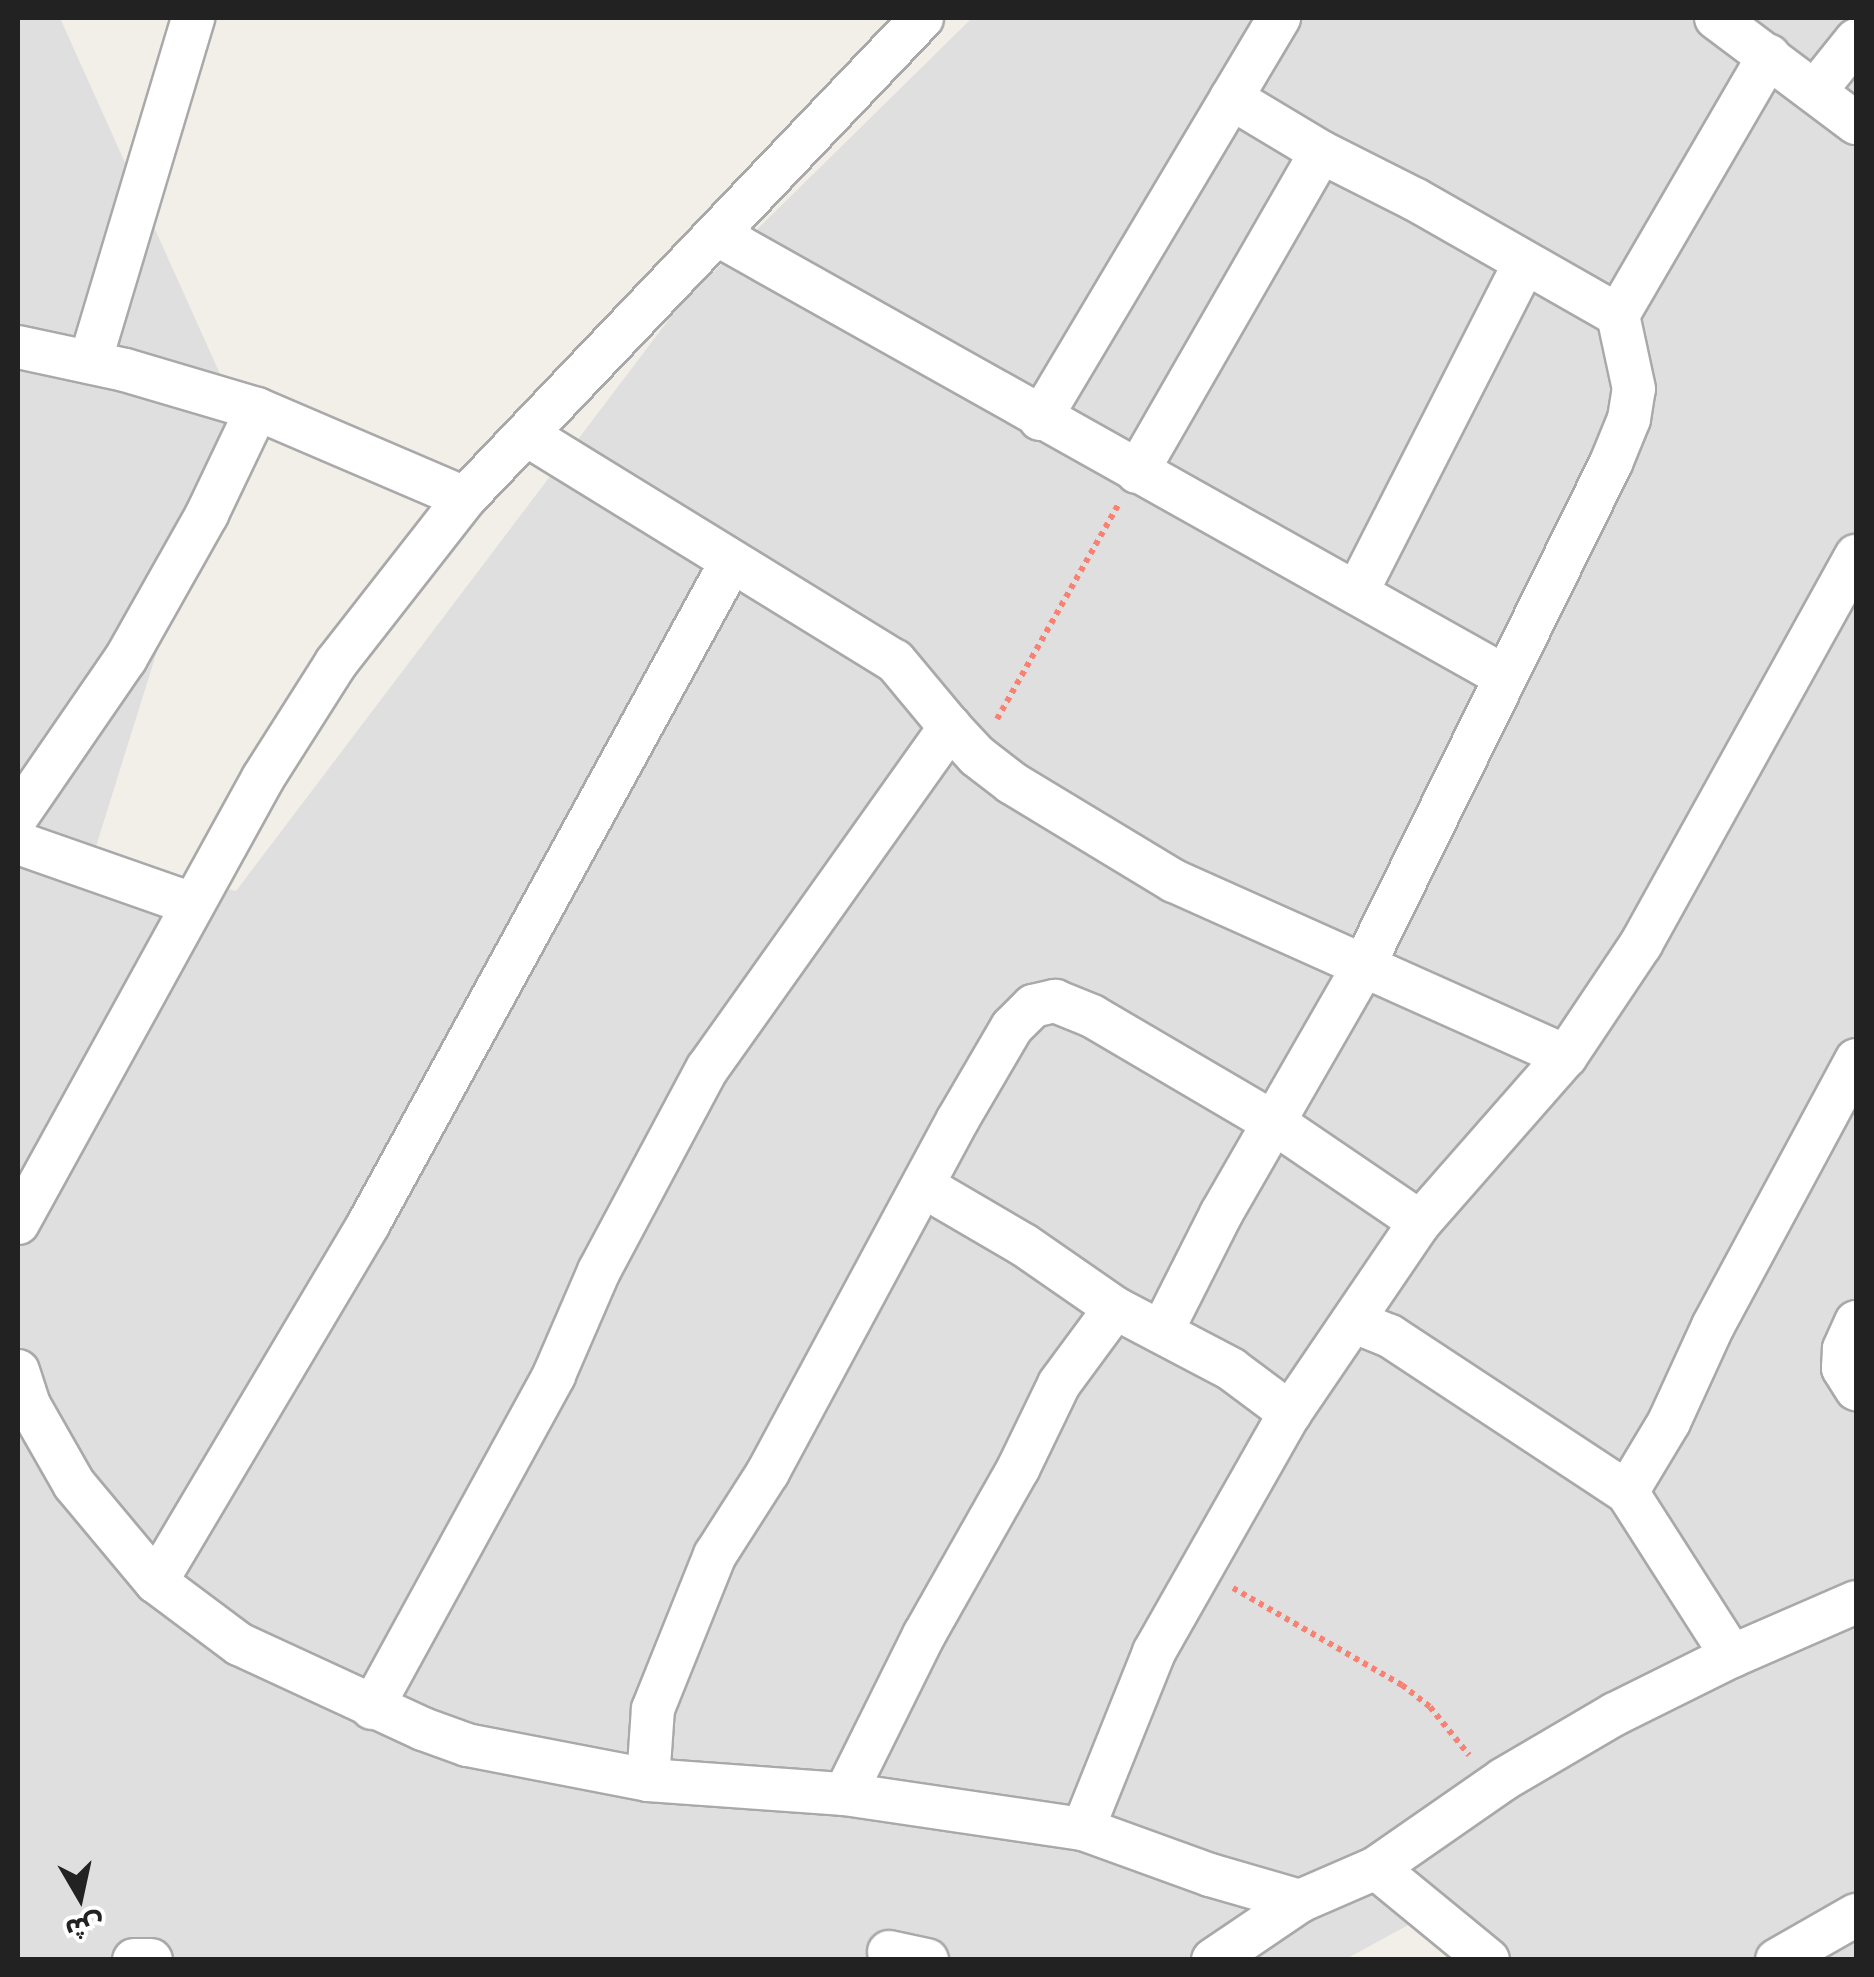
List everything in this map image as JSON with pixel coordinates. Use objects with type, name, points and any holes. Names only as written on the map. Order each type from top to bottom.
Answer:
[{"type":"street","points":[[90,362],[193,18]]},
{"type":"street","points":[[18,1222],[263,778],[336,663],[466,498],[922,18]]},
{"type":"street","points":[[1040,419],[1279,18]]},
{"type":"street","points":[[1716,18],[1856,123]]},
{"type":"street","points":[[1816,90],[1856,40]]},
{"type":"street","points":[[1162,1331],[1221,1214],[1363,967],[1628,419],[1634,372],[1618,315],[1768,56]]},
{"type":"street","points":[[1231,98],[1321,152],[1416,200],[1618,315]]},
{"type":"street","points":[[1138,472],[1321,152]]},
{"type":"street","points":[[718,235],[1504,676]]},
{"type":"street","points":[[1356,592],[1524,264]]},
{"type":"street","points":[[18,346],[257,409],[466,498]]},
{"type":"street","points":[[18,815],[126,658],[206,514],[257,409]]},
{"type":"street","points":[[527,435],[895,660],[964,742],[1012,783],[1174,880],[1566,1056]]},
{"type":"street","points":[[1084,1829],[1154,1652],[1290,1414],[1420,1222],[1566,1056],[1641,944],[1856,556]]},
{"type":"street","points":[[156,1582],[369,1223],[732,562]]},
{"type":"street","points":[[372,1708],[554,1375],[598,1271],[707,1070],[964,742]]},
{"type":"street","points":[[18,843],[192,904]]},
{"type":"street","points":[[648,1780],[653,1708],[700,1588],[1022,1014],[1044,1002],[1082,1010],[1276,1124],[1420,1222]]},
{"type":"street","points":[[1628,1492],[1669,1422],[1713,1326],[1856,1060]]},
{"type":"street","points":[[923,1186],[1024,1245],[1115,1308],[1231,1369],[1290,1414]]},
{"type":"street","points":[[846,1794],[924,1635],[1018,1469],[1059,1384],[1115,1308]]},
{"type":"street","points":[[1355,1322],[1390,1336],[1628,1492],[1732,1656]]},
{"type":"street","points":[[1856,1322],[1844,1349],[1843,1368],[1856,1389]]},
{"type":"street","points":[[18,1371],[30,1405],[74,1484],[156,1582],[239,1644],[372,1708],[467,1745],[648,1780],[846,1794],[1084,1829],[1210,1875],[1300,1901]]},
{"type":"street","points":[[1213,1960],[1300,1901],[1376,1868],[1504,1779],[1615,1714],[1732,1656],[1856,1602]]},
{"type":"street","points":[[1376,1868],[1482,1956]]},
{"type":"street","points":[[1777,1960],[1856,1915]]},
{"type":"street","points":[[134,1960],[151,1960]]},
{"type":"path","points":[[964,742],[1138,472]]},
{"type":"path","points":[[1204,1560],[1229,1586],[1402,1684],[1430,1707],[1474,1762],[1504,1779]]},
{"type":"shaded area","points":[[18,18],[60,18],[234,405],[93,856],[236,891],[679,306],[972,18],[1856,18],[1856,1959],[1481,1959],[1434,1911],[1344,1960],[18,1959]]}]
